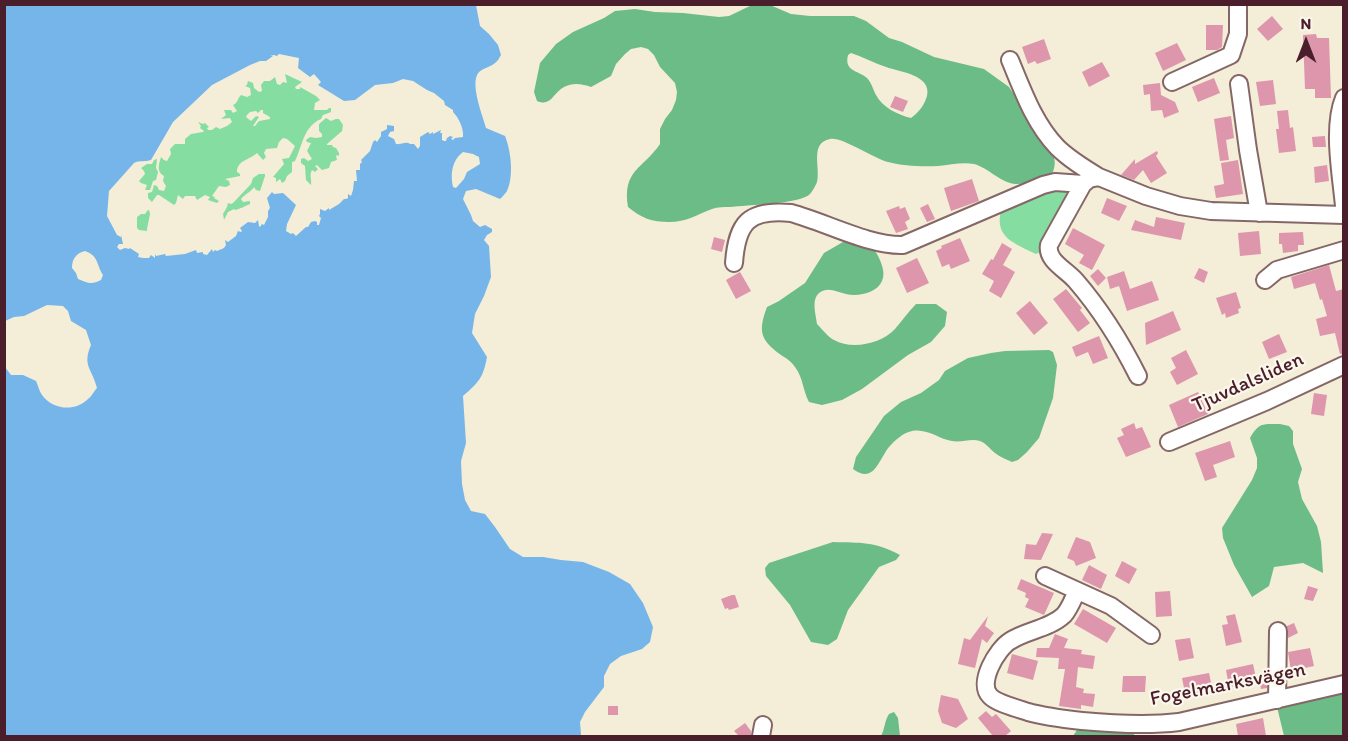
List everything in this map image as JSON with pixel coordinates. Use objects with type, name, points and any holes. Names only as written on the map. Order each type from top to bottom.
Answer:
[{"type":"street","points":[[1172,82],[1231,56],[1238,34],[1238,4]]},
{"type":"street","points":[[1010,60],[1041,127],[1057,147],[1099,177],[1146,196],[1180,206],[1211,211],[1344,216]]},
{"type":"street","points":[[1239,84],[1259,213]]},
{"type":"street","points":[[1344,98],[1338,114],[1337,131],[1344,207]]},
{"type":"street","points":[[1099,177],[1089,179],[1083,184],[1049,245],[1049,254],[1075,280],[1098,310],[1138,376]]},
{"type":"street","points":[[734,263],[736,241],[742,227],[751,217],[762,213],[791,213],[874,241],[903,245],[1043,185],[1055,182],[1083,184]]},
{"type":"street","points":[[1265,280],[1277,270],[1344,250]]},
{"type":"street","name":"Tjuvdalsliden","points":[[1169,442],[1267,401],[1344,365]]},
{"type":"street","points":[[1045,576],[1111,606],[1151,635]]},
{"type":"street","name":"Fogelmarksvägen","points":[[1077,591],[1070,607],[1059,619],[1006,643],[994,659],[986,682],[986,691],[994,700],[1043,716],[1124,724],[1166,723],[1179,722],[1344,684]]},
{"type":"street","points":[[1277,700],[1278,632]]},
{"type":"street","points":[[1066,736],[1067,719]]},
{"type":"green space","points":[[752,5],[770,5],[791,14],[854,16],[866,21],[889,38],[934,57],[984,69],[1009,87],[1051,149],[1055,160],[1053,172],[1035,181],[1015,184],[1004,181],[974,164],[913,166],[888,162],[842,141],[830,139],[820,145],[817,157],[817,182],[811,193],[805,197],[773,204],[716,208],[675,222],[642,217],[628,207],[628,185],[635,171],[660,144],[660,129],[676,100],[675,83],[660,67],[654,55],[648,49],[641,47],[631,49],[625,54],[616,64],[611,76],[591,87],[578,84],[567,85],[549,101],[542,102],[537,101],[534,92],[540,63],[556,44],[573,32],[615,11],[635,9],[729,16]],"holes":[[[851,53],[914,76],[925,83],[927,96],[919,111],[911,118],[886,107],[867,78],[852,70],[848,64],[848,55]]]},
{"type":"green space","points":[[285,74],[302,82],[295,87],[296,89],[300,87],[320,100],[315,103],[314,110],[331,108],[331,112],[323,115],[310,127],[295,161],[292,162],[292,172],[285,181],[282,183],[280,179],[276,182],[276,178],[273,177],[284,164],[282,159],[289,158],[295,146],[283,138],[277,148],[266,149],[264,153],[266,157],[263,160],[257,153],[241,163],[237,172],[240,176],[225,179],[230,185],[219,186],[212,196],[219,201],[217,203],[208,200],[210,197],[205,195],[197,200],[195,196],[185,196],[183,199],[178,195],[174,205],[159,195],[152,202],[148,198],[148,193],[152,192],[154,185],[164,191],[166,186],[163,181],[164,176],[159,170],[161,157],[167,161],[171,154],[170,149],[175,144],[185,144],[185,139],[191,134],[203,132],[198,122],[205,123],[209,127],[208,130],[212,130],[216,127],[220,129],[232,122],[230,118],[221,119],[226,115],[224,110],[231,110],[233,113],[237,111],[233,105],[241,95],[247,97],[251,95],[250,88],[245,86],[248,81],[253,83],[254,88],[259,92],[262,91],[261,85],[264,81],[270,81],[275,77],[277,84],[287,83]],"holes":[[[263,110],[263,113],[270,119],[259,121],[253,126],[259,117],[256,116],[251,121],[246,117],[247,115],[250,112],[258,113]]]},
{"type":"green space","points":[[326,118],[331,121],[339,119],[343,125],[342,131],[327,144],[336,148],[339,156],[336,156],[337,160],[331,162],[329,168],[322,170],[317,165],[315,166],[318,169],[311,172],[311,185],[306,180],[305,166],[301,163],[301,159],[308,161],[312,159],[307,151],[311,143],[306,140],[310,137],[322,137],[319,124]]},
{"type":"green space","points":[[157,159],[156,180],[153,181],[150,190],[145,190],[147,185],[139,181],[145,174],[141,168],[152,164]]},
{"type":"green space","points":[[259,174],[265,174],[260,191],[254,187],[241,199],[243,202],[250,201],[250,204],[228,212],[224,220],[223,214],[228,203],[233,203]]},
{"type":"green space","points":[[1051,190],[1077,190],[1042,251],[1036,254],[1008,239],[1001,228],[1001,211]]},
{"type":"green space","points":[[148,210],[150,214],[147,231],[139,230],[137,217]]},
{"type":"green space","points":[[859,241],[869,246],[877,254],[883,271],[882,281],[876,289],[861,294],[851,295],[829,290],[819,293],[815,300],[817,324],[827,335],[849,345],[874,342],[895,329],[916,304],[936,304],[947,312],[945,326],[931,342],[908,355],[862,389],[842,400],[822,405],[809,402],[800,375],[794,365],[765,340],[762,329],[764,315],[767,307],[805,283],[824,253],[843,242]]},
{"type":"green space","points":[[1049,350],[1053,352],[1057,365],[1053,398],[1039,438],[1018,460],[1012,462],[1001,457],[980,441],[952,441],[917,430],[897,439],[871,472],[860,473],[853,469],[856,457],[884,416],[901,402],[921,393],[939,380],[945,371],[968,358],[991,353]]},
{"type":"green space","points":[[1262,425],[1289,426],[1293,431],[1293,444],[1302,469],[1298,482],[1302,499],[1317,526],[1321,542],[1323,573],[1303,563],[1274,567],[1269,586],[1252,597],[1234,565],[1223,538],[1222,528],[1257,468],[1257,458],[1250,438]]},
{"type":"green space","points":[[833,542],[875,545],[900,555],[896,560],[879,567],[848,610],[837,639],[828,645],[811,642],[790,605],[766,576],[765,568],[769,563]]},
{"type":"green space","points":[[1343,692],[1343,736],[1284,736],[1277,707]]},
{"type":"green space","points":[[894,712],[898,718],[900,736],[881,736],[887,717]]},
{"type":"green space","points":[[1083,727],[1131,730],[1134,736],[1073,736]]},
{"type":"water","points":[[5,4],[476,5],[480,26],[498,45],[501,55],[491,66],[479,72],[476,77],[476,91],[486,128],[505,136],[511,171],[507,191],[500,199],[476,189],[466,191],[463,199],[473,221],[480,227],[485,225],[492,229],[484,240],[489,246],[491,277],[475,314],[472,333],[487,357],[480,379],[463,396],[466,443],[461,461],[465,500],[471,511],[485,514],[510,549],[523,557],[583,562],[609,572],[630,584],[643,603],[653,627],[650,642],[642,649],[621,656],[610,664],[604,676],[604,687],[580,722],[582,736],[5,736],[5,367],[11,375],[23,375],[36,381],[42,395],[58,406],[77,406],[89,398],[97,388],[87,358],[91,345],[86,330],[71,321],[68,311],[63,306],[47,305],[24,316],[5,321]],"holes":[[[279,54],[299,58],[298,68],[310,77],[314,74],[321,82],[318,85],[344,101],[355,100],[375,85],[393,83],[403,79],[413,81],[434,93],[453,110],[461,124],[463,137],[453,140],[450,136],[444,141],[441,130],[433,134],[433,132],[430,134],[428,132],[420,137],[418,149],[414,144],[396,144],[394,139],[388,136],[394,131],[394,126],[387,125],[387,129],[381,132],[377,142],[375,140],[373,142],[370,151],[361,160],[360,170],[356,170],[357,181],[354,181],[351,196],[348,194],[348,198],[329,210],[329,208],[325,211],[320,209],[319,225],[315,221],[311,222],[296,236],[286,231],[296,205],[283,193],[274,194],[272,192],[267,198],[270,208],[264,225],[260,227],[258,220],[255,223],[248,222],[240,228],[242,231],[238,231],[236,236],[228,242],[225,240],[224,248],[213,252],[212,249],[207,255],[203,252],[197,253],[196,250],[185,254],[166,256],[155,254],[155,258],[151,255],[149,258],[143,258],[138,257],[139,254],[130,248],[120,250],[117,247],[123,244],[121,235],[121,237],[117,235],[107,216],[109,191],[134,163],[151,160],[173,122],[212,85],[250,65],[266,61],[273,56],[270,56]],[[463,152],[473,154],[479,157],[480,164],[467,172],[456,188],[453,187],[452,172],[459,155]],[[85,251],[95,258],[103,275],[101,280],[90,283],[78,279],[72,265],[79,253]]]},
{"type":"building","points":[[1272,16],[1283,29],[1268,41],[1257,29]]},
{"type":"building","points":[[1206,25],[1223,25],[1222,47],[1217,50],[1206,50]]},
{"type":"building","points":[[1316,34],[1317,38],[1329,38],[1331,98],[1315,98],[1315,89],[1305,89],[1303,35]]},
{"type":"building","points":[[1044,39],[1051,59],[1037,64],[1035,61],[1028,64],[1022,47]]},
{"type":"building","points":[[1177,43],[1186,60],[1163,71],[1155,53]]},
{"type":"building","points":[[1102,62],[1110,76],[1089,87],[1082,72]]},
{"type":"building","points":[[1214,78],[1220,93],[1198,102],[1192,87]]},
{"type":"building","points":[[1273,80],[1276,104],[1260,106],[1256,82]]},
{"type":"building","points":[[1160,83],[1161,95],[1175,102],[1179,112],[1164,118],[1162,110],[1151,111],[1150,94],[1144,95],[1143,85]]},
{"type":"building","points":[[895,96],[908,101],[903,112],[890,107]]},
{"type":"building","points":[[1288,110],[1296,151],[1279,153],[1276,129],[1279,129],[1277,111]]},
{"type":"building","points":[[1231,116],[1234,138],[1226,140],[1229,160],[1220,161],[1214,119]]},
{"type":"building","points":[[1325,136],[1326,147],[1313,147],[1312,137]]},
{"type":"building","points":[[1157,151],[1156,156],[1167,173],[1151,183],[1143,170],[1134,180],[1121,175],[1135,159],[1135,164]]},
{"type":"building","points":[[1238,160],[1243,194],[1216,198],[1214,186],[1224,184],[1221,163]]},
{"type":"building","points":[[1327,165],[1329,181],[1315,183],[1314,167]]},
{"type":"building","points":[[972,179],[979,201],[951,211],[944,188]]},
{"type":"building","points":[[1107,198],[1127,206],[1119,221],[1101,213]]},
{"type":"building","points":[[928,204],[935,219],[927,222],[920,208]]},
{"type":"building","points":[[899,206],[900,209],[905,207],[910,219],[905,222],[908,229],[896,233],[886,211]]},
{"type":"building","points":[[1156,217],[1185,223],[1181,240],[1131,230],[1135,220],[1154,227]]},
{"type":"building","points":[[1073,228],[1105,245],[1092,270],[1079,263],[1084,255],[1065,244]]},
{"type":"building","points":[[1259,231],[1261,254],[1240,256],[1238,233]]},
{"type":"building","points":[[1303,232],[1304,245],[1298,245],[1298,251],[1283,253],[1282,244],[1279,244],[1279,233]]},
{"type":"building","points":[[714,237],[725,240],[722,252],[711,249]]},
{"type":"building","points":[[960,238],[970,261],[951,269],[949,264],[942,267],[936,251],[942,248],[941,246]]},
{"type":"building","points":[[1002,243],[1012,249],[1003,265],[1015,272],[1001,298],[989,291],[994,281],[982,274]]},
{"type":"building","points":[[917,258],[929,283],[907,293],[896,268]]},
{"type":"building","points":[[1329,265],[1336,291],[1344,289],[1344,354],[1340,354],[1335,333],[1320,336],[1316,319],[1327,316],[1315,283],[1294,289],[1291,277]]},
{"type":"building","points":[[1199,268],[1208,272],[1204,283],[1194,278]]},
{"type":"building","points":[[1098,269],[1106,278],[1098,286],[1090,276]]},
{"type":"building","points":[[1124,271],[1130,289],[1152,281],[1159,300],[1127,311],[1119,286],[1110,289],[1107,277]]},
{"type":"building","points":[[740,272],[751,291],[736,299],[726,280]]},
{"type":"building","points":[[1066,289],[1082,308],[1080,310],[1090,323],[1078,332],[1053,299]]},
{"type":"building","points":[[1236,292],[1241,308],[1238,309],[1239,313],[1226,318],[1225,313],[1222,315],[1216,298]]},
{"type":"building","points":[[1030,301],[1048,323],[1034,335],[1016,313]]},
{"type":"building","points":[[1173,311],[1181,330],[1146,345],[1145,323]]},
{"type":"building","points":[[1279,334],[1287,352],[1269,359],[1262,342]]},
{"type":"building","points":[[1099,336],[1108,358],[1093,364],[1088,352],[1076,357],[1072,347]]},
{"type":"building","points":[[1186,350],[1198,374],[1177,385],[1170,372],[1176,368],[1171,358]]},
{"type":"building","points":[[1198,392],[1208,414],[1178,427],[1169,405]]},
{"type":"building","points":[[1314,393],[1327,395],[1324,416],[1311,414]]},
{"type":"building","points":[[1134,423],[1136,429],[1142,427],[1151,447],[1126,457],[1117,438],[1124,435],[1121,429]]},
{"type":"building","points":[[1230,441],[1235,457],[1213,465],[1217,477],[1205,481],[1195,453]]},
{"type":"building","points":[[1042,533],[1053,534],[1041,560],[1024,559],[1026,544],[1036,545]]},
{"type":"building","points":[[1076,537],[1090,542],[1096,558],[1076,566],[1074,561],[1067,558]]},
{"type":"building","points":[[1122,561],[1137,569],[1129,584],[1115,576]]},
{"type":"building","points":[[1089,565],[1107,575],[1101,589],[1082,580]]},
{"type":"building","points":[[1021,579],[1054,593],[1044,615],[1025,607],[1029,599],[1025,597],[1026,593],[1017,589]]},
{"type":"building","points":[[1308,586],[1318,589],[1313,601],[1304,599]]},
{"type":"building","points":[[1170,591],[1172,616],[1156,617],[1155,592]]},
{"type":"building","points":[[735,595],[739,607],[725,609],[721,599]]},
{"type":"building","points":[[1083,609],[1116,628],[1107,643],[1074,624]]},
{"type":"building","points":[[1235,614],[1242,642],[1226,646],[1222,625],[1228,624],[1226,616]]},
{"type":"building","points":[[988,616],[985,626],[994,633],[987,643],[982,639],[975,668],[958,664],[964,638],[970,640]]},
{"type":"building","points":[[1294,623],[1298,633],[1288,638],[1287,626]]},
{"type":"building","points":[[1055,634],[1068,639],[1064,648],[1082,650],[1081,654],[1095,656],[1093,669],[1078,667],[1076,687],[1084,689],[1083,693],[1095,694],[1093,707],[1081,705],[1081,709],[1059,706],[1065,669],[1058,669],[1059,658],[1036,657],[1037,648],[1049,648]]},
{"type":"building","points":[[1190,638],[1194,658],[1179,661],[1175,640]]},
{"type":"building","points":[[1310,648],[1314,666],[1291,671],[1288,652]]},
{"type":"building","points":[[1012,654],[1038,661],[1033,680],[1007,673]]},
{"type":"building","points":[[1253,664],[1256,678],[1267,676],[1267,688],[1261,689],[1260,684],[1249,683],[1229,687],[1226,670]]},
{"type":"building","points":[[1209,673],[1213,692],[1186,698],[1182,678]]},
{"type":"building","points":[[1123,676],[1146,676],[1145,692],[1122,692]]},
{"type":"building","points":[[941,695],[958,699],[968,719],[956,728],[942,723],[938,711]]},
{"type":"building","points":[[608,706],[618,706],[618,715],[608,715]]},
{"type":"building","points":[[986,711],[992,717],[996,714],[1011,731],[1005,736],[993,736],[978,718]]},
{"type":"building","points":[[1263,718],[1266,736],[1238,736],[1236,724]]},
{"type":"building","points":[[745,723],[751,731],[751,736],[739,736],[734,731]]}]
